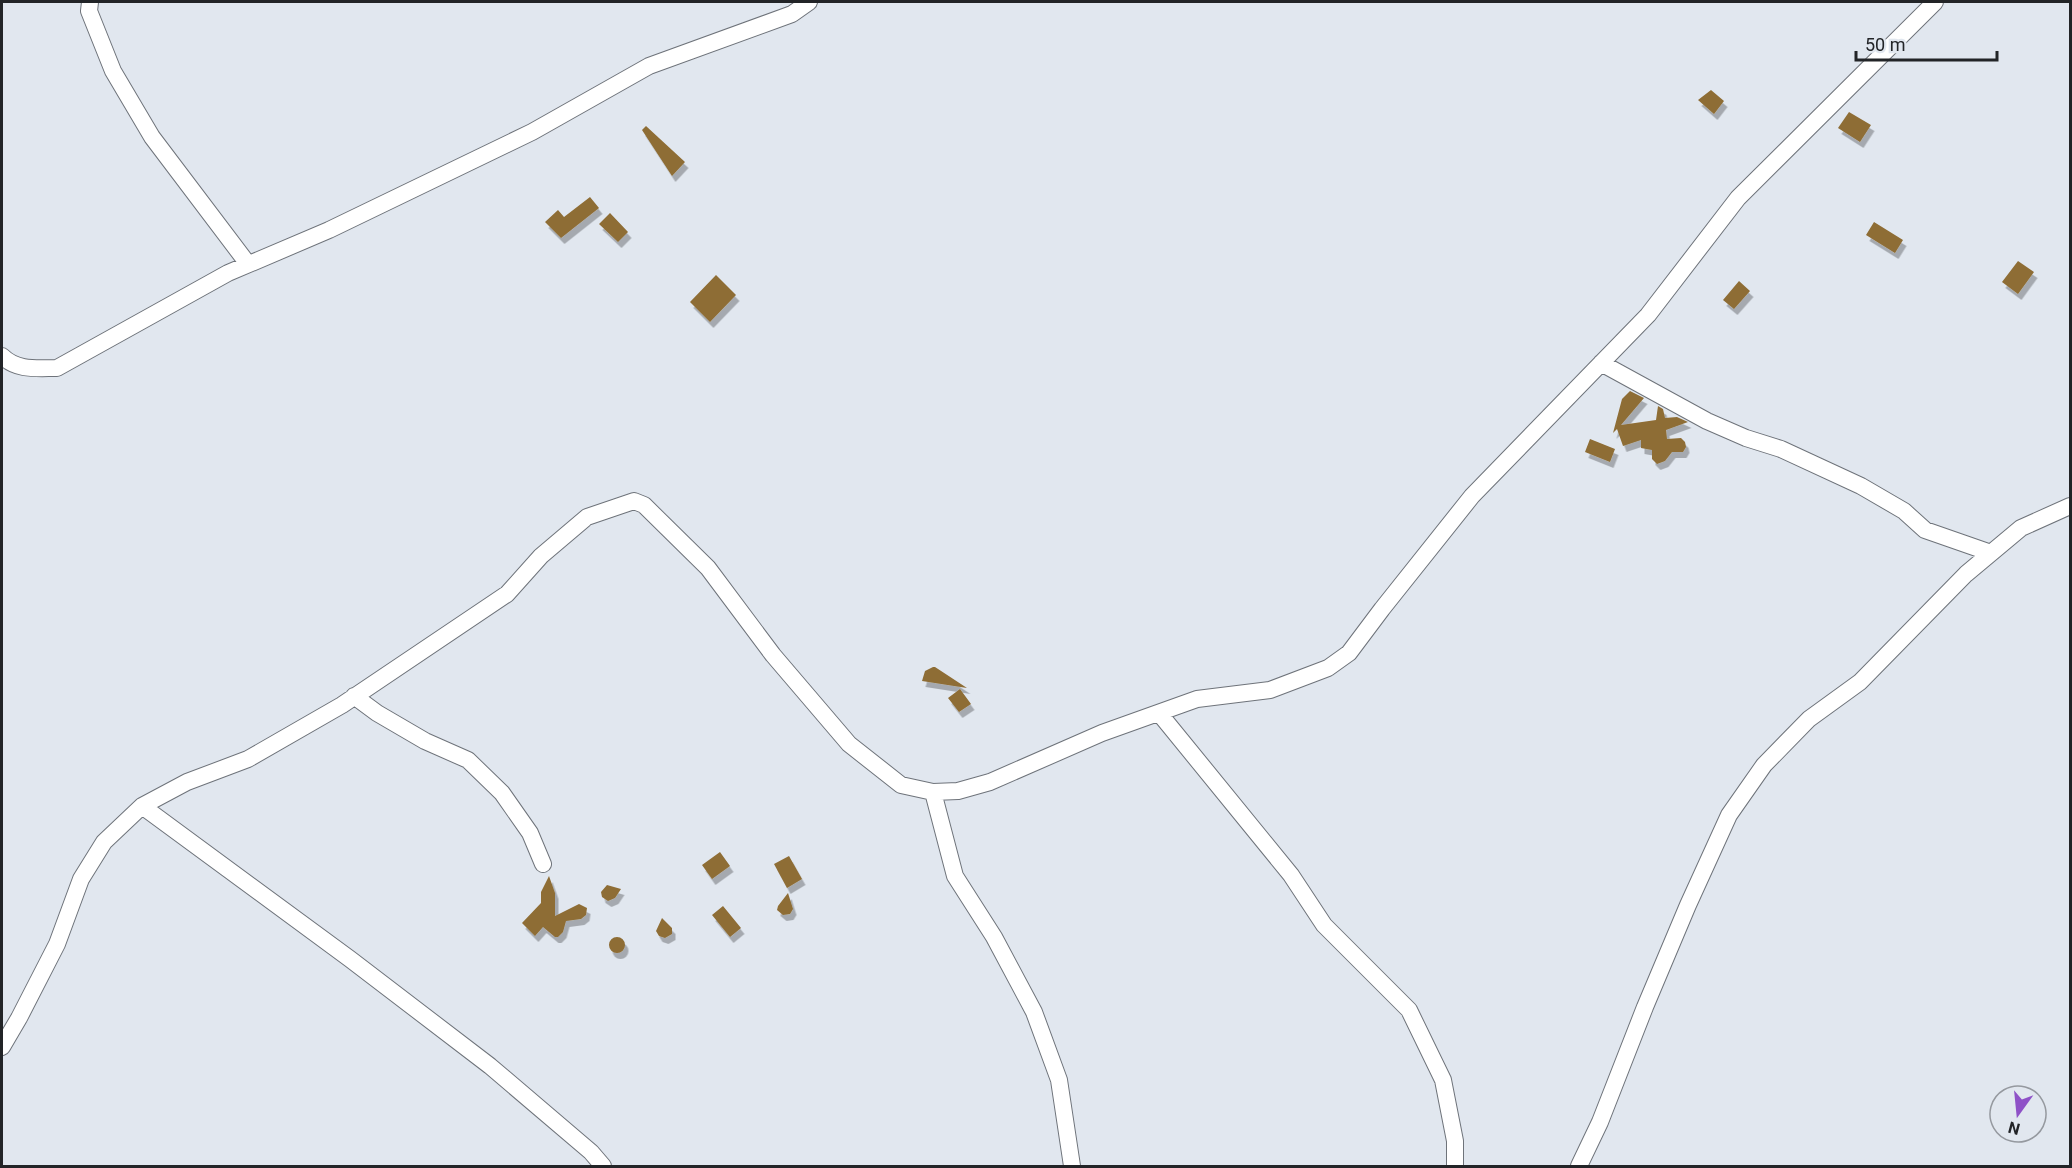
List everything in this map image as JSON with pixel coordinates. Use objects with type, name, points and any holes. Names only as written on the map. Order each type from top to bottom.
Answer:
[{"type":"street","points":[[90,2],[89,11],[92,21],[118,81],[152,137],[248,264]]},
{"type":"street","points":[[2,356],[9,364],[28,369],[57,368],[228,273],[329,230],[532,132],[649,66],[792,14],[809,2]]},
{"type":"street","points":[[2,1047],[57,944],[81,879],[104,843],[142,807],[187,782],[248,759],[354,696],[507,594],[542,556],[587,517],[634,501],[644,505],[708,568],[773,655],[849,744],[901,785],[933,792],[958,791],[990,782],[1102,733],[1197,699],[1270,690],[1328,668],[1349,653],[1472,496],[1648,315],[1738,198],[1935,2]]},
{"type":"street","points":[[1601,363],[1707,421],[1746,438],[1781,449],[1861,486],[1904,511],[1925,530],[1991,553]]},
{"type":"street","points":[[1579,1167],[1600,1122],[1684,915],[1729,815],[1764,765],[1809,719],[1860,682],[1966,574],[2021,528],[2070,506]]},
{"type":"street","points":[[354,696],[377,713],[425,741],[468,760],[507,801],[530,833],[543,864]]},
{"type":"street","points":[[1159,713],[1291,875],[1324,925],[1409,1010],[1443,1080],[1455,1141],[1455,1167]]},
{"type":"street","points":[[933,792],[955,876],[994,937],[1034,1012],[1059,1080],[1072,1167]]},
{"type":"street","points":[[142,807],[350,959],[490,1066],[591,1152],[603,1167]]},
{"type":"building","points":[[1711,90],[1724,101],[1714,114],[1698,100]]},
{"type":"building","points":[[1849,112],[1871,125],[1860,142],[1838,128]]},
{"type":"building","points":[[646,126],[685,162],[672,176],[642,130]]},
{"type":"building","points":[[590,197],[599,208],[561,238],[545,222],[558,210],[564,217]]},
{"type":"building","points":[[610,213],[628,232],[618,242],[599,224]]},
{"type":"building","points":[[1874,222],[1903,240],[1895,253],[1866,235]]},
{"type":"building","points":[[2018,261],[2034,272],[2018,294],[2002,282]]},
{"type":"building","points":[[716,275],[736,295],[710,322],[690,302]]},
{"type":"building","points":[[1739,281],[1750,291],[1734,309],[1723,300]]},
{"type":"building","points":[[1630,391],[1644,398],[1621,425],[1656,420],[1658,406],[1663,409],[1665,418],[1677,417],[1688,422],[1666,430],[1667,439],[1681,438],[1685,442],[1686,447],[1683,452],[1672,452],[1665,461],[1657,464],[1652,459],[1652,450],[1641,448],[1641,440],[1623,446],[1617,429],[1613,433],[1622,399]]},
{"type":"building","points":[[1590,439],[1615,449],[1610,462],[1585,452]]},
{"type":"building","points":[[933,667],[967,688],[922,681],[925,671]]},
{"type":"building","points":[[960,689],[971,704],[959,712],[948,698]]},
{"type":"building","points":[[720,852],[730,866],[712,879],[702,865]]},
{"type":"building","points":[[789,856],[802,879],[787,888],[774,864]]},
{"type":"building","points":[[549,876],[555,893],[555,916],[579,904],[587,908],[586,915],[581,919],[566,921],[563,932],[558,937],[543,927],[535,936],[522,923],[541,903],[541,892]]},
{"type":"building","points":[[607,885],[621,889],[615,898],[608,901],[602,897],[601,892]]},
{"type":"building","points":[[788,893],[793,909],[790,914],[783,915],[777,910]]},
{"type":"building","points":[[723,906],[741,928],[730,937],[712,915]]},
{"type":"building","points":[[662,918],[672,928],[672,934],[665,938],[659,936],[656,931]]},
{"type":"building","points":[[617,937],[623,939],[625,945],[623,951],[617,953],[611,951],[609,945],[611,939]]}]
